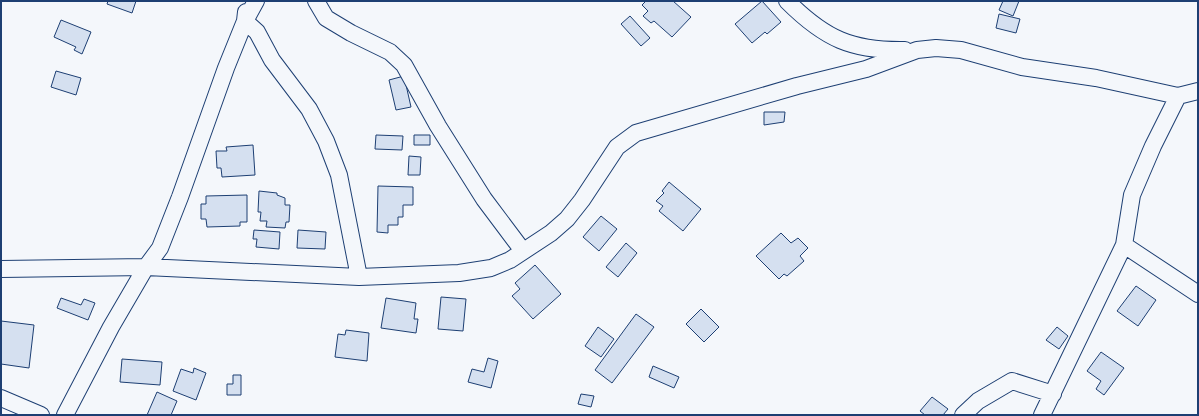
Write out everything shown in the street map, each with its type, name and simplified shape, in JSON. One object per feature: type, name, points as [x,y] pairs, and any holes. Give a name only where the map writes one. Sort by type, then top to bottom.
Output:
[{"type":"street","points":[[245,21],[248,1]]},
{"type":"street","points":[[65,415],[146,267],[160,248],[178,204],[226,68],[245,21],[256,1]]},
{"type":"street","points":[[316,1],[326,18],[351,33],[390,52],[404,65],[438,126],[484,199],[523,251]]},
{"type":"street","points":[[787,1],[802,16],[825,32],[861,48],[884,51],[936,48],[961,50],[1022,67],[1096,78],[1178,96],[1198,91]]},
{"type":"street","points":[[245,21],[257,32],[272,60],[309,109],[326,141],[339,175],[359,277]]},
{"type":"street","points":[[1,269],[146,267],[359,277],[459,273],[491,268],[523,251],[551,233],[567,219],[582,200],[617,147],[636,133],[797,86],[866,69],[917,50]]},
{"type":"street","points":[[1042,415],[1124,245],[1132,195],[1150,153],[1178,96]]},
{"type":"street","points":[[1124,245],[1198,294]]},
{"type":"street","points":[[963,415],[978,401],[1012,381],[1052,394]]},
{"type":"street","points":[[1,398],[41,415]]},
{"type":"building","points":[[108,1],[136,1],[132,13],[107,4]]},
{"type":"building","points":[[646,1],[673,1],[691,17],[672,37],[654,21],[651,23],[643,16],[648,11],[642,5]]},
{"type":"building","points":[[762,1],[781,22],[767,34],[765,32],[752,43],[735,24]]},
{"type":"building","points":[[1003,1],[1019,1],[1013,16],[999,10]]},
{"type":"building","points":[[999,14],[1020,19],[1016,33],[996,28]]},
{"type":"building","points":[[630,16],[650,38],[641,46],[621,24]]},
{"type":"building","points":[[61,20],[91,32],[82,54],[74,50],[76,47],[54,37]]},
{"type":"building","points":[[56,71],[81,78],[76,95],[51,87]]},
{"type":"building","points":[[404,76],[411,107],[396,110],[389,80]]},
{"type":"building","points":[[764,112],[785,112],[784,122],[764,125]]},
{"type":"building","points":[[376,135],[403,136],[402,150],[375,149]]},
{"type":"building","points":[[414,135],[430,135],[430,145],[414,145]]},
{"type":"building","points":[[253,145],[255,175],[222,177],[221,168],[217,168],[216,151],[227,151],[226,147]]},
{"type":"building","points":[[409,156],[421,157],[420,175],[408,175]]},
{"type":"building","points":[[669,182],[701,209],[683,231],[659,211],[663,206],[656,201],[664,193],[662,191]]},
{"type":"building","points":[[378,186],[413,187],[413,205],[403,205],[403,217],[398,217],[398,225],[388,225],[388,233],[377,232]]},
{"type":"building","points":[[259,191],[277,193],[277,195],[285,198],[285,205],[290,205],[289,222],[286,222],[285,228],[266,227],[267,221],[260,221],[261,212],[258,212]]},
{"type":"building","points":[[247,195],[247,222],[240,222],[240,226],[207,227],[206,219],[201,219],[201,204],[206,204],[206,196]]},
{"type":"building","points":[[601,216],[617,229],[599,251],[583,237]]},
{"type":"building","points":[[254,230],[280,232],[279,249],[256,247],[257,239],[253,239]]},
{"type":"building","points":[[298,230],[326,232],[325,249],[297,248]]},
{"type":"building","points":[[781,233],[791,243],[798,238],[808,248],[800,256],[804,261],[787,276],[784,274],[779,279],[756,256]]},
{"type":"building","points":[[626,243],[637,253],[618,277],[606,267]]},
{"type":"building","points":[[535,265],[561,294],[533,319],[512,296],[520,289],[515,283]]},
{"type":"building","points":[[1136,286],[1156,300],[1138,326],[1117,311]]},
{"type":"building","points":[[441,297],[466,299],[463,331],[438,329]]},
{"type":"building","points":[[61,298],[81,305],[84,299],[95,303],[88,320],[57,308]]},
{"type":"building","points":[[386,298],[416,303],[414,319],[418,319],[416,333],[381,328]]},
{"type":"building","points":[[701,309],[719,327],[704,342],[686,324]]},
{"type":"building","points":[[636,314],[654,327],[612,383],[595,370]]},
{"type":"building","points":[[1,321],[34,325],[29,368],[1,364]]},
{"type":"building","points":[[598,327],[614,339],[601,357],[585,346]]},
{"type":"building","points":[[1057,327],[1068,336],[1059,349],[1046,340]]},
{"type":"building","points":[[346,330],[369,333],[367,361],[335,357],[338,334],[345,335]]},
{"type":"building","points":[[1101,352],[1124,368],[1104,395],[1096,389],[1101,381],[1087,371]]},
{"type":"building","points":[[488,358],[498,361],[491,388],[468,382],[472,369],[484,372]]},
{"type":"building","points":[[122,359],[162,362],[160,385],[120,382]]},
{"type":"building","points":[[653,366],[679,377],[674,388],[649,377]]},
{"type":"building","points":[[194,368],[206,373],[196,400],[173,391],[181,369],[193,373]]},
{"type":"building","points":[[233,375],[241,375],[241,395],[227,395],[227,384],[233,384]]},
{"type":"building","points":[[157,392],[177,401],[171,415],[147,415]]},
{"type":"building","points":[[581,394],[594,396],[591,407],[578,404]]},
{"type":"building","points":[[932,397],[948,409],[943,415],[925,415],[920,411]]}]
